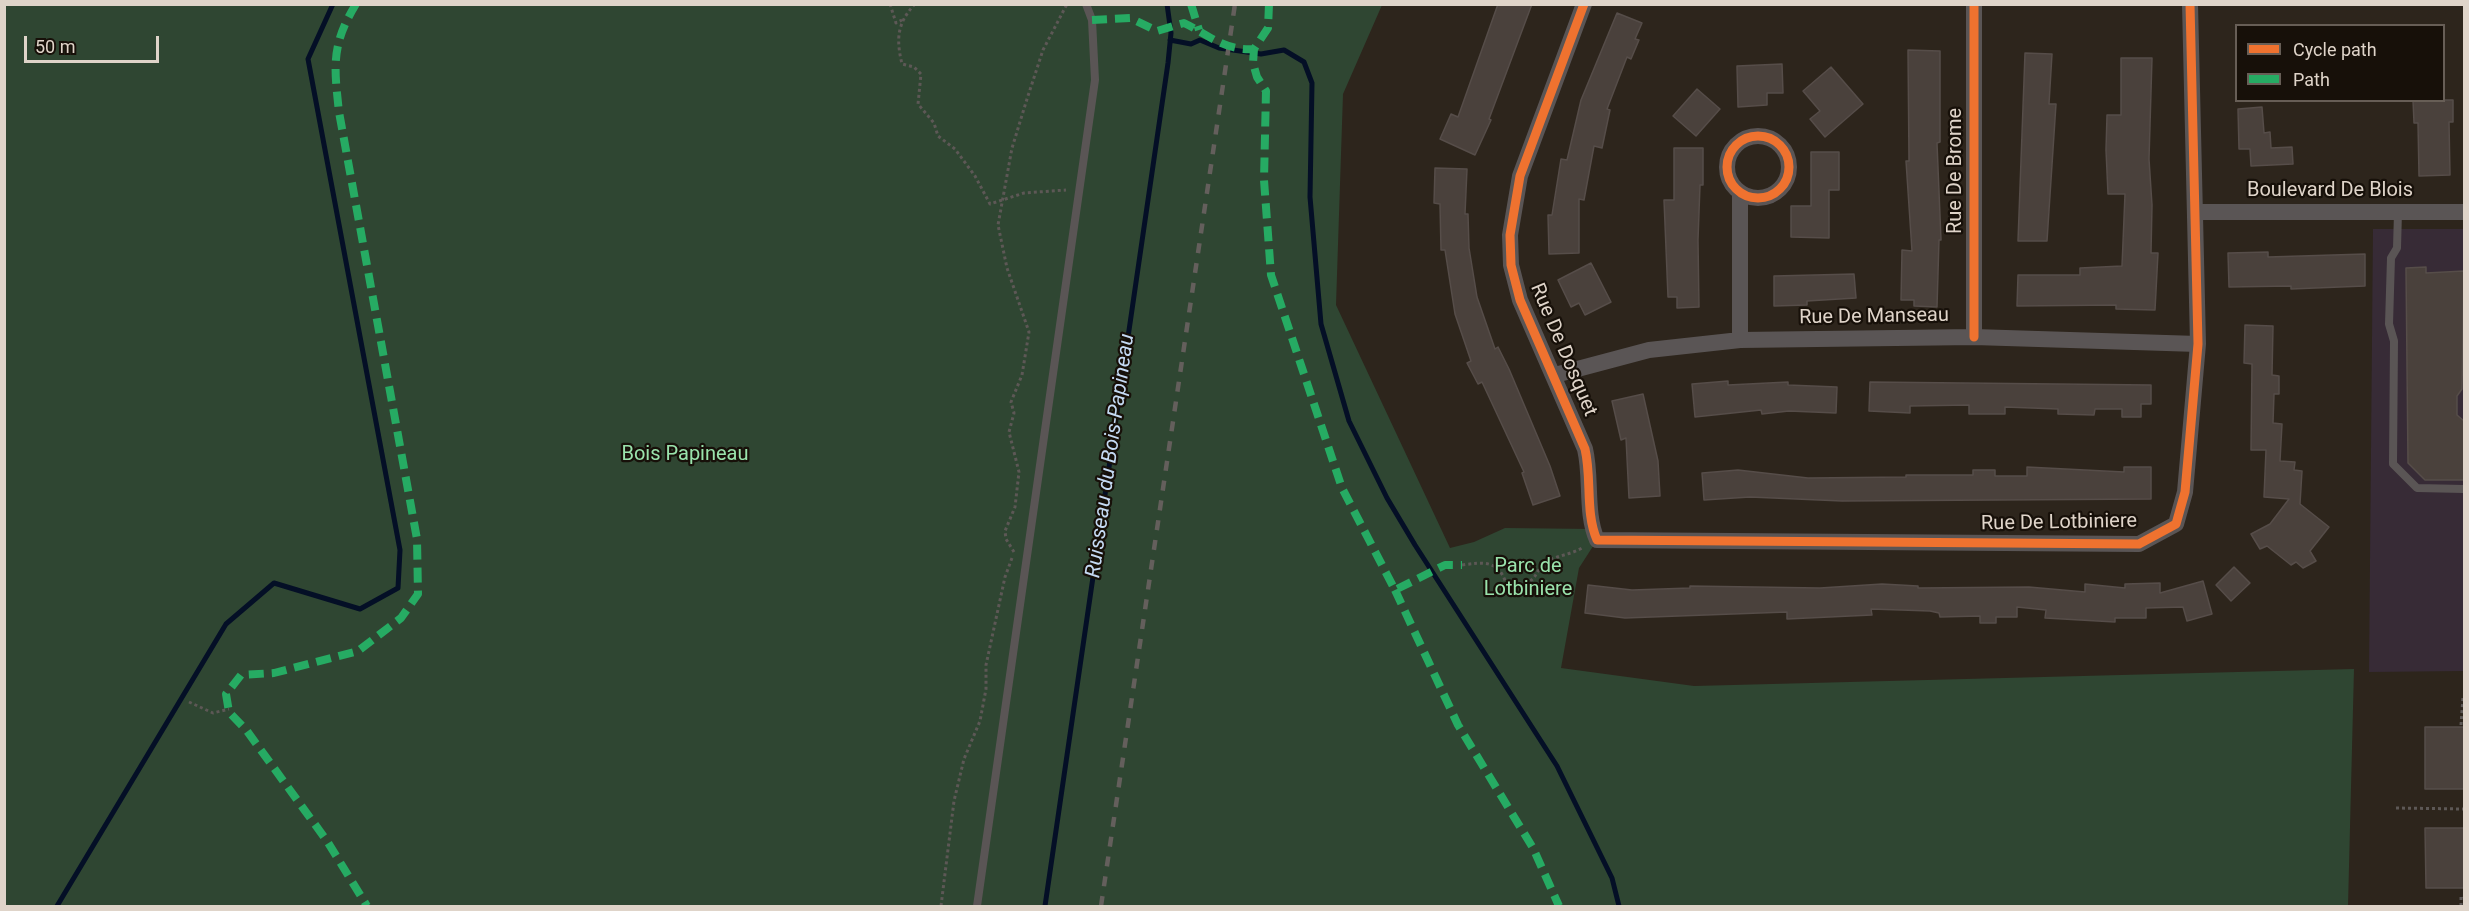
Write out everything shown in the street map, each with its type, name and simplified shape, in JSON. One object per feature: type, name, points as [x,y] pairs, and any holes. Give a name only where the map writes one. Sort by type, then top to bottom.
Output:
[{"type":"street","name":"Rue De Dosquet","points":[[1584,4],[1520,176],[1510,235],[1511,265],[1520,300],[1555,375],[1585,449],[1590,469],[1592,529],[1596,540]]},
{"type":"street","name":"Rue De Brome","points":[[1974,4],[1974,337]]},
{"type":"street","name":"Rue De Lotbiniere","points":[[1596,540],[2139,544],[2176,524],[2185,492],[2198,344],[2190,4]]},
{"type":"street","points":[[1740,192],[1740,340]]},
{"type":"street","name":"Boulevard De Blois","points":[[2196,212],[2464,212]]},
{"type":"street","name":"Rue De Manseau","points":[[1555,375],[1649,350],[1740,340],[1974,337],[2198,344]]},
{"type":"lane","points":[[977,906],[1095,80],[1092,20],[1086,4]]},
{"type":"lane","points":[[2398,212],[2397,248],[2391,258],[2390,269],[2389,324],[2394,341],[2392,464],[2417,488],[2464,489]]},
{"type":"path","points":[[891,4],[897,23],[915,4]]},
{"type":"path","points":[[941,906],[954,801],[964,759],[980,721],[986,688],[986,665],[1005,577],[1014,553],[1006,540],[1005,531],[1015,507],[1019,472],[1009,432],[1014,413],[1011,402],[1022,375],[1029,332],[1000,242],[998,225],[1012,148],[1043,50],[1067,4]]},
{"type":"path","points":[[902,20],[897,42],[902,63],[914,67],[921,74],[918,104],[934,123],[938,136],[955,149],[975,176],[990,204],[1024,193],[1080,191]]},
{"type":"path","points":[[1462,565],[1494,564],[1502,570],[1506,583],[1526,583],[1534,580],[1548,560],[1571,555],[1596,540]]},
{"type":"path","points":[[2462,722],[2463,697]]},
{"type":"path","points":[[189,702],[213,713],[229,709]]},
{"type":"path","points":[[2396,808],[2464,808]]},
{"type":"path","points":[[2462,891],[2462,906]]},
{"type":"shaded area","points":[[2373,229],[2464,229],[2464,671],[2369,672]]},
{"type":"green space","name":"Bois Papineau","points":[[4,5],[1382,5],[1343,94],[1336,305],[1450,548],[1474,542],[1505,528],[1592,529],[1597,540],[1579,568],[1561,668],[1694,686],[2354,669],[2348,906],[5,906]]},
{"type":"building","points":[[1498,4],[1532,4],[1489,119],[1491,120],[1475,155],[1440,139],[1451,114],[1458,117]]},
{"type":"building","points":[[1617,13],[1642,23],[1635,39],[1639,40],[1631,59],[1627,57],[1607,109],[1610,110],[1602,148],[1594,146],[1584,200],[1579,199],[1579,253],[1549,254],[1548,215],[1552,215],[1561,159],[1567,160],[1581,100]]},
{"type":"building","points":[[1908,50],[1940,51],[1940,142],[1937,143],[1941,240],[1939,240],[1937,307],[1914,306],[1914,300],[1901,300],[1902,250],[1912,251],[1906,161],[1909,161]]},
{"type":"building","points":[[2025,53],[2052,54],[2049,104],[2056,104],[2047,241],[2018,241]]},
{"type":"building","points":[[2121,58],[2152,58],[2149,159],[2152,205],[2151,253],[2158,253],[2155,310],[2116,309],[2116,305],[2017,306],[2018,275],[2080,275],[2080,268],[2122,266],[2125,194],[2108,194],[2106,150],[2107,115],[2121,115]]},
{"type":"building","points":[[1782,64],[1783,93],[1767,93],[1767,105],[1738,107],[1737,66]]},
{"type":"building","points":[[1831,67],[1863,104],[1825,137],[1810,119],[1820,111],[1803,91]]},
{"type":"building","points":[[1697,89],[1720,109],[1696,136],[1673,116]]},
{"type":"building","points":[[2453,100],[2453,122],[2449,122],[2450,175],[2419,176],[2418,123],[2414,123],[2413,102]]},
{"type":"building","points":[[2262,107],[2264,133],[2270,132],[2271,148],[2292,147],[2293,164],[2251,166],[2250,149],[2239,149],[2238,109]]},
{"type":"building","points":[[1674,148],[1703,148],[1703,185],[1700,185],[1698,240],[1699,307],[1677,308],[1677,297],[1668,297],[1664,200],[1674,200]]},
{"type":"building","points":[[1811,152],[1839,152],[1839,190],[1829,190],[1829,238],[1791,237],[1791,206],[1811,206]]},
{"type":"building","points":[[1435,168],[1467,169],[1465,214],[1468,214],[1469,248],[1477,297],[1495,349],[1498,347],[1509,369],[1550,466],[1560,496],[1533,505],[1522,473],[1524,472],[1482,382],[1478,384],[1467,363],[1471,361],[1455,314],[1445,250],[1441,250],[1440,204],[1434,203]]},
{"type":"building","points":[[2268,252],[2268,257],[2365,254],[2365,286],[2291,289],[2291,286],[2229,287],[2228,253]]},
{"type":"building","points":[[1591,263],[1611,302],[1585,315],[1579,303],[1571,307],[1558,280]]},
{"type":"building","points":[[2426,267],[2426,273],[2464,271],[2462,389],[2457,396],[2457,415],[2464,421],[2464,480],[2425,480],[2408,463],[2406,268]]},
{"type":"building","points":[[1854,274],[1856,298],[1807,301],[1807,305],[1774,306],[1774,276]]},
{"type":"building","points":[[2245,325],[2273,326],[2272,375],[2279,376],[2279,394],[2274,394],[2273,423],[2282,424],[2280,461],[2295,462],[2294,470],[2302,471],[2300,504],[2329,527],[2310,551],[2316,561],[2303,568],[2296,562],[2291,565],[2267,546],[2260,549],[2251,534],[2270,524],[2289,499],[2264,497],[2266,450],[2251,450],[2252,364],[2244,363]]},
{"type":"building","points":[[1728,381],[1728,385],[1788,382],[1788,385],[1837,387],[1836,413],[1789,411],[1762,414],[1761,410],[1695,417],[1692,384]]},
{"type":"building","points":[[1870,382],[2151,385],[2151,404],[2141,404],[2141,417],[2122,417],[2122,409],[2095,409],[2094,415],[2058,414],[2058,409],[2005,407],[2005,414],[1969,414],[1969,405],[1910,406],[1910,413],[1869,411]]},
{"type":"building","points":[[1643,394],[1658,461],[1660,496],[1629,498],[1626,438],[1621,440],[1612,401]]},
{"type":"building","points":[[2027,467],[2124,472],[2124,467],[2151,467],[2151,499],[1842,501],[1750,497],[1704,500],[1702,473],[1738,470],[1808,478],[1906,477],[1906,475],[1973,475],[1973,470],[1995,470],[1995,476],[2027,476]]},
{"type":"building","points":[[2234,567],[2250,583],[2231,601],[2216,585]]},
{"type":"building","points":[[2203,581],[2212,614],[2187,621],[2183,607],[2146,608],[2146,618],[2115,618],[2115,622],[2045,618],[2046,610],[2017,607],[2017,617],[1996,617],[1996,623],[1980,623],[1980,616],[1940,617],[1939,613],[1930,611],[1871,609],[1872,615],[1787,619],[1787,612],[1625,618],[1585,613],[1588,585],[1632,590],[1690,588],[1690,586],[1820,588],[1882,584],[1918,586],[1918,588],[2029,587],[2085,592],[2085,584],[2125,588],[2125,584],[2160,583],[2160,593]]},
{"type":"building","points":[[2425,727],[2464,727],[2464,789],[2425,789]]},
{"type":"building","points":[[2425,828],[2464,828],[2464,888],[2426,888]]},
{"type":"waterway","points":[[57,906],[226,624],[274,583],[360,609],[398,588],[400,550],[308,59],[333,4]]},
{"type":"waterway","name":"Ruisseau du Bois-Papineau","points":[[1045,906],[1168,63],[1171,33],[1167,4]]},
{"type":"waterway","points":[[1170,40],[1191,44],[1200,40],[1219,48],[1261,54],[1284,50],[1304,62],[1312,83],[1310,197],[1321,324],[1349,421],[1387,498],[1415,545],[1557,766],[1612,878],[1619,906]]},
{"type":"railway","points":[[1101,906],[1235,4]]},
{"type":"marked path","points":[[356,4],[338,44],[337,96],[417,539],[418,594],[401,618],[358,651],[274,673],[241,675],[226,694],[229,712],[247,731],[327,841],[367,906]]},
{"type":"marked path","points":[[1191,4],[1199,30]]},
{"type":"marked path","points":[[1269,4],[1268,28],[1254,49],[1253,63],[1257,77],[1266,91],[1264,180],[1271,275],[1342,488],[1395,590],[1445,565],[1462,565]]},
{"type":"marked path","points":[[1092,20],[1130,18],[1157,31],[1184,23],[1225,45],[1254,49]]},
{"type":"marked path","points":[[1395,590],[1458,725],[1533,848],[1559,906]]},
{"type":"cycle path","points":[[1584,4],[1520,176],[1510,235],[1511,265],[1520,300],[1585,449],[1591,518],[1597,540],[2139,544],[2176,524],[2185,492],[2198,344],[2190,4]]},
{"type":"cycle path","points":[[1974,4],[1974,337]]},
{"type":"cycle path","points":[[1758,136],[1780,145],[1789,167],[1780,189],[1758,198],[1736,189],[1727,167],[1736,145],[1758,136]]},
{"type":"park label","name":"Parc de Lotbiniere","points":[[1528,578]]}]
